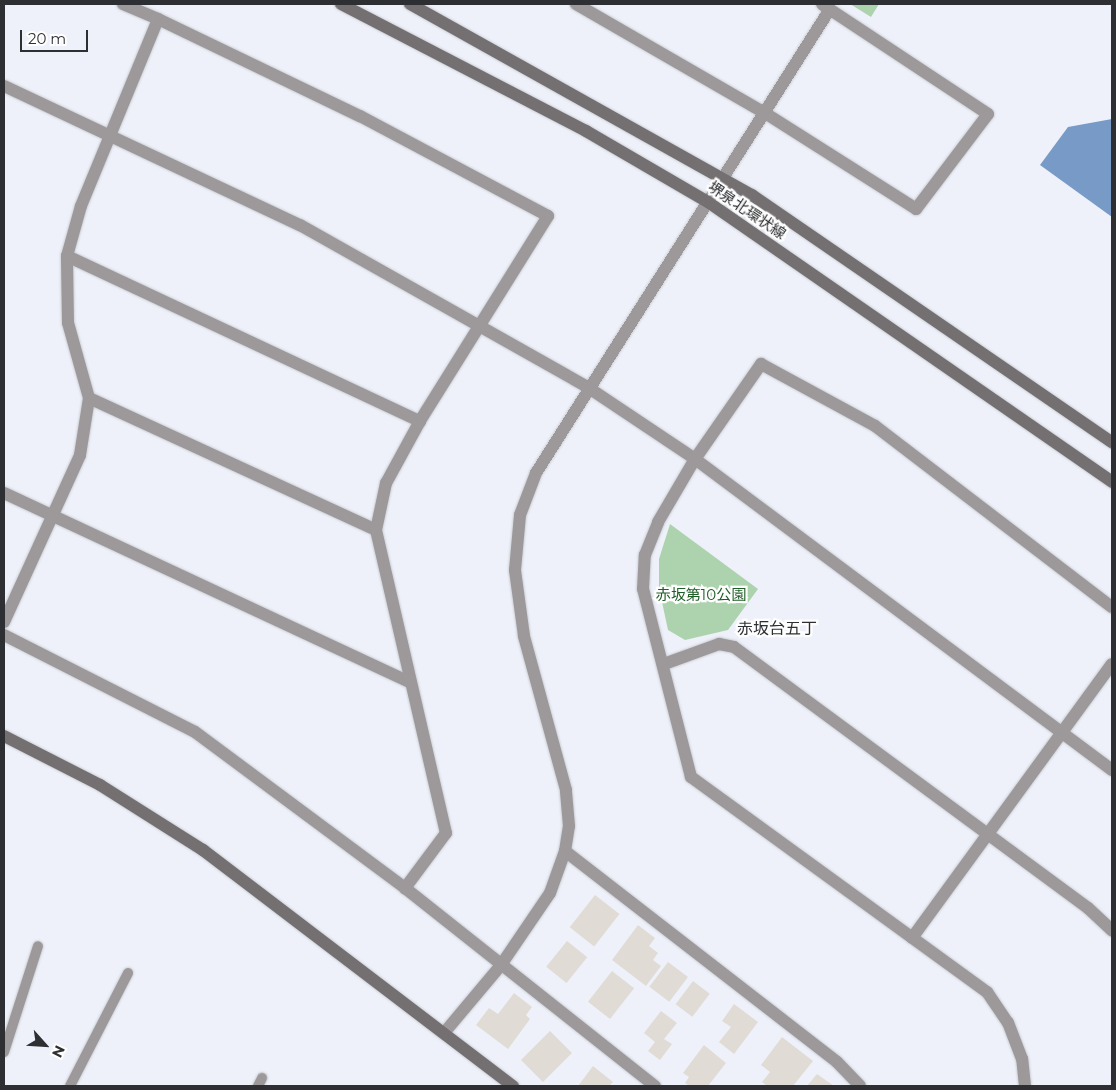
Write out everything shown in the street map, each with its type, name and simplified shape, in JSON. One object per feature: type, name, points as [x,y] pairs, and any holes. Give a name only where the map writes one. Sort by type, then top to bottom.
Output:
[{"type":"main road","name":"堺泉北環状線","points":[[341,4],[586,131],[708,202],[1112,482]]},
{"type":"main road","name":"堺泉北環状線","points":[[410,4],[752,195],[1112,442]]},
{"type":"main road","points":[[4,736],[100,786],[203,850],[513,1086]]},
{"type":"street","points":[[123,4],[360,116],[548,216],[420,421],[386,483],[376,530],[409,682],[442,806],[446,833],[405,888]]},
{"type":"street","points":[[444,1032],[500,965],[550,893],[564,850],[569,826],[566,790],[524,636],[515,570],[520,515],[536,473],[722,178],[766,113],[826,6],[988,114],[916,209],[766,113],[576,4]]},
{"type":"street","points":[[4,622],[54,517],[80,455],[89,398],[68,323],[67,256],[81,206],[158,19]]},
{"type":"street","points":[[4,86],[300,225],[589,388],[695,459],[1112,770]]},
{"type":"street","points":[[67,256],[420,421]]},
{"type":"street","points":[[1025,1086],[1022,1059],[1008,1023],[987,992],[691,777],[664,664],[643,589],[645,555],[658,522],[695,459],[761,364],[875,426],[1112,607]]},
{"type":"street","points":[[89,398],[376,530]]},
{"type":"street","points":[[4,493],[409,682]]},
{"type":"street","points":[[4,635],[195,732],[405,888],[655,1086]]},
{"type":"street","points":[[664,664],[719,644],[734,647],[1088,908],[1112,930]]},
{"type":"street","points":[[912,938],[1064,734],[1112,664]]},
{"type":"street","points":[[564,850],[838,1062],[860,1086]]},
{"type":"lane","points":[[4,1052],[38,946]]},
{"type":"lane","points":[[70,1086],[128,973]]},
{"type":"green space","points":[[850,4],[879,4],[871,17]]},
{"type":"green space","name":"赤坂第10公園","points":[[670,524],[758,589],[728,630],[685,640],[668,630],[659,588],[659,559]]},
{"type":"water","points":[[1112,119],[1112,217],[1040,165],[1068,127]]},
{"type":"building","points":[[595,895],[619,914],[594,946],[570,927]]},
{"type":"building","points":[[638,925],[655,938],[649,946],[658,953],[653,960],[661,966],[646,986],[612,960]]},
{"type":"building","points":[[567,941],[587,957],[566,983],[546,967]]},
{"type":"building","points":[[668,962],[688,977],[669,1002],[649,987]]},
{"type":"building","points":[[612,971],[634,988],[610,1019],[588,1002]]},
{"type":"building","points":[[693,981],[710,994],[692,1017],[676,1004]]},
{"type":"building","points":[[514,993],[532,1007],[526,1015],[530,1019],[508,1049],[476,1025],[489,1008],[498,1014]]},
{"type":"building","points":[[734,1004],[758,1022],[734,1054],[719,1042],[731,1027],[722,1021]]},
{"type":"building","points":[[661,1011],[677,1023],[664,1039],[672,1044],[660,1060],[648,1051],[655,1042],[644,1033]]},
{"type":"building","points":[[550,1031],[572,1053],[543,1082],[521,1060]]},
{"type":"building","points":[[782,1037],[813,1061],[793,1086],[767,1086],[762,1082],[770,1072],[761,1065]]},
{"type":"building","points":[[704,1045],[726,1063],[708,1086],[689,1086],[685,1083],[689,1077],[683,1073]]},
{"type":"building","points":[[593,1066],[613,1082],[609,1086],[578,1086]]},
{"type":"building","points":[[817,1074],[834,1086],[807,1086]]},
{"type":"district","name":"赤坂台五丁","points":[[777,629]]}]
